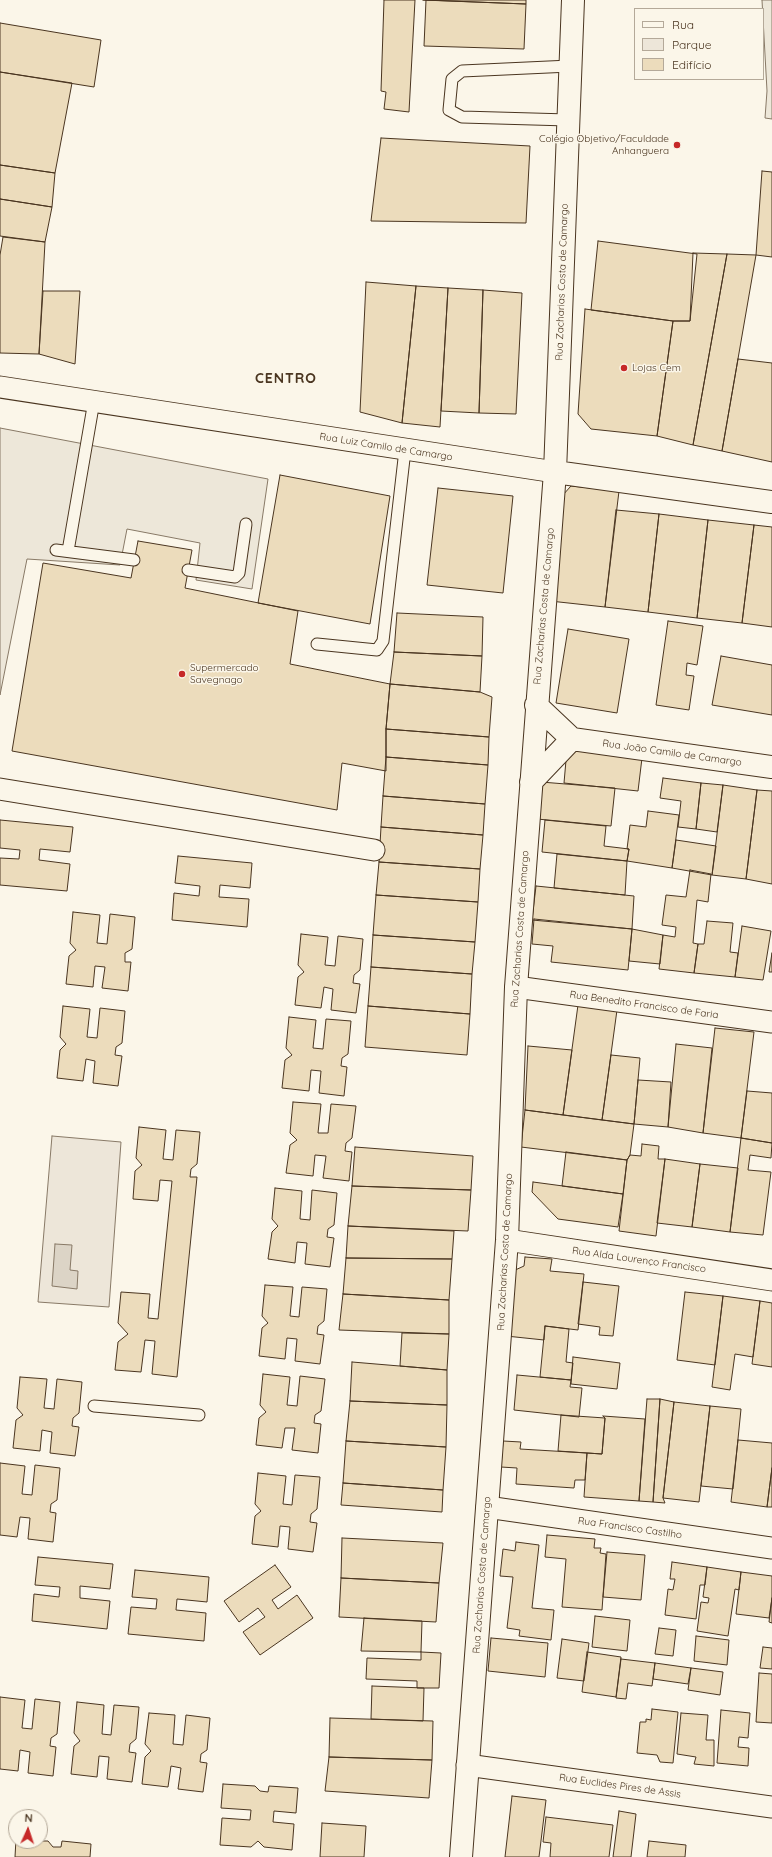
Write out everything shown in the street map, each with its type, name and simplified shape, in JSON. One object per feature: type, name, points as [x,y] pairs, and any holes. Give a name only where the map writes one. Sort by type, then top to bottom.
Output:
[{"type":"main road","name":"Rua Zacharias Costa de Camargo","points":[[461,1857],[507,1240],[516,987],[536,705],[555,472],[573,0]]},
{"type":"main road","name":"Rua Luiz Camilo de Camargo","points":[[555,472],[772,502]]},
{"type":"main road","points":[[531,782],[572,739],[536,705]]},
{"type":"main road","name":"Rua João Camilo de Camargo","points":[[572,739],[772,767]]},
{"type":"street","name":"Rua Luiz Camilo de Camargo","points":[[0,387],[555,472]]},
{"type":"street","points":[[0,789],[374,850]]},
{"type":"street","name":"Rua Benedito Francisco de Faria","points":[[516,987],[772,1022]]},
{"type":"street","name":"Rua Alda Lourenço Francisco","points":[[507,1240],[772,1280]]},
{"type":"street","name":"Rua Francisco Castilho","points":[[487,1507],[772,1548]]},
{"type":"street","name":"Rua Euclides Pires de Assis","points":[[467,1765],[772,1807]]},
{"type":"lane","points":[[568,120],[462,117],[448,110],[452,79],[462,71],[570,66]]},
{"type":"lane","points":[[68,551],[94,401]]},
{"type":"lane","points":[[317,644],[377,650],[383,641],[405,450]]},
{"type":"lane","points":[[188,570],[235,577],[239,573],[246,524]]},
{"type":"lane","points":[[56,550],[134,560]]},
{"type":"lane","points":[[94,1406],[199,1415]]},
{"type":"green space","points":[[52,1136],[121,1142],[109,1307],[38,1302]]},
{"type":"shaded area","points":[[762,0],[772,0],[772,119],[765,118],[767,91],[764,8],[762,8]]},
{"type":"shaded area","points":[[0,428],[268,479],[252,589],[196,580],[200,543],[127,529],[120,565],[27,559],[0,695]]},
{"type":"shaded area","points":[[55,1244],[72,1245],[70,1270],[78,1271],[77,1289],[52,1286]]},
{"type":"building","points":[[384,0],[415,0],[409,112],[384,109],[386,92],[381,91]]},
{"type":"building","points":[[423,0],[526,0],[526,4]]},
{"type":"building","points":[[426,0],[526,4],[524,49],[424,46]]},
{"type":"building","points":[[0,23],[101,40],[94,87],[0,72]]},
{"type":"building","points":[[0,72],[72,83],[55,173],[0,165]]},
{"type":"building","points":[[381,138],[530,146],[526,223],[371,221]]},
{"type":"building","points":[[0,165],[55,173],[52,207],[0,199]]},
{"type":"building","points":[[762,171],[772,172],[772,257],[756,255]]},
{"type":"building","points":[[0,199],[52,207],[45,242],[0,236]]},
{"type":"building","points":[[3,237],[45,242],[39,354],[0,353],[0,255]]},
{"type":"building","points":[[598,241],[697,254],[690,321],[673,321],[591,310]]},
{"type":"building","points":[[693,253],[727,254],[693,445],[657,436],[673,321],[690,321]]},
{"type":"building","points":[[727,254],[756,255],[722,451],[693,445]]},
{"type":"building","points":[[366,282],[416,286],[402,423],[360,412]]},
{"type":"building","points":[[416,286],[448,288],[440,427],[402,423]]},
{"type":"building","points":[[448,288],[483,290],[479,413],[441,411]]},
{"type":"building","points":[[483,290],[522,293],[516,414],[479,413]]},
{"type":"building","points":[[43,291],[80,291],[75,364],[39,354]]},
{"type":"building","name":"Lojas Cem","points":[[585,309],[673,321],[657,436],[591,429],[578,414]]},
{"type":"building","points":[[738,359],[772,363],[772,462],[722,451]]},
{"type":"building","points":[[280,475],[390,496],[370,624],[258,603]]},
{"type":"building","points":[[571,486],[619,491],[605,607],[550,601],[562,496]]},
{"type":"building","points":[[438,488],[513,496],[503,593],[427,585]]},
{"type":"building","points":[[616,510],[659,514],[648,612],[605,607]]},
{"type":"building","points":[[659,514],[708,520],[697,618],[648,612]]},
{"type":"building","points":[[708,520],[754,525],[742,623],[697,618]]},
{"type":"building","points":[[754,525],[772,527],[772,627],[742,623]]},
{"type":"building","name":"Supermercado Savegnago","points":[[138,541],[192,550],[185,588],[298,611],[290,664],[390,684],[386,729],[386,771],[342,763],[337,810],[12,751],[43,563],[131,578]]},
{"type":"building","points":[[397,613],[483,617],[482,656],[394,652]]},
{"type":"building","points":[[668,621],[703,626],[697,665],[687,663],[686,675],[694,676],[689,710],[656,705]]},
{"type":"building","points":[[568,629],[629,639],[617,713],[556,703]]},
{"type":"building","points":[[394,652],[482,656],[480,692],[390,684]]},
{"type":"building","points":[[721,656],[772,665],[772,715],[712,705]]},
{"type":"building","points":[[390,684],[480,692],[492,697],[489,737],[386,729]]},
{"type":"building","points":[[386,729],[489,737],[488,765],[386,757]]},
{"type":"building","points":[[567,749],[642,758],[638,791],[564,783]]},
{"type":"building","points":[[386,757],[488,765],[485,804],[383,796]]},
{"type":"building","points":[[663,778],[701,783],[696,829],[678,827],[681,801],[660,798]]},
{"type":"building","points":[[541,782],[615,788],[611,826],[537,819]]},
{"type":"building","points":[[701,783],[723,785],[717,832],[696,829]]},
{"type":"building","points":[[723,785],[757,790],[746,879],[712,875]]},
{"type":"building","points":[[757,790],[772,791],[772,884],[746,879]]},
{"type":"building","points":[[383,796],[485,804],[483,835],[381,827]]},
{"type":"building","points":[[648,811],[679,815],[672,868],[627,861],[630,825],[646,827]]},
{"type":"building","points":[[0,820],[73,827],[70,852],[40,849],[39,860],[70,864],[67,891],[0,885],[0,858],[19,859],[20,850],[0,848]]},
{"type":"building","points":[[545,820],[606,826],[604,846],[629,849],[627,861],[542,852]]},
{"type":"building","points":[[381,827],[483,835],[480,869],[379,862]]},
{"type":"building","points":[[676,840],[716,846],[712,875],[672,868]]},
{"type":"building","points":[[557,854],[627,861],[625,895],[554,888]]},
{"type":"building","points":[[178,856],[252,863],[250,888],[220,885],[219,897],[249,899],[247,927],[172,920],[174,893],[199,896],[200,886],[175,883]]},
{"type":"building","points":[[379,862],[480,869],[478,902],[376,895]]},
{"type":"building","points":[[690,870],[711,874],[708,902],[697,900],[693,943],[698,944],[694,973],[659,969],[663,935],[675,937],[676,927],[662,925],[666,895],[686,897]]},
{"type":"building","points":[[536,886],[634,896],[632,929],[532,920]]},
{"type":"building","points":[[376,895],[478,902],[475,942],[373,935]]},
{"type":"building","points":[[73,912],[100,915],[97,943],[107,944],[110,914],[135,917],[132,949],[125,953],[125,962],[131,962],[128,991],[102,988],[105,967],[95,966],[93,987],[66,984],[69,956],[76,950],[70,943]]},
{"type":"building","points":[[534,919],[632,929],[628,970],[551,962],[553,946],[532,944]]},
{"type":"building","points":[[707,921],[733,923],[730,952],[738,953],[735,977],[694,973],[698,944],[704,944]]},
{"type":"building","points":[[742,926],[771,931],[763,980],[735,977]]},
{"type":"building","points":[[632,929],[663,935],[660,964],[629,961]]},
{"type":"building","points":[[301,934],[328,937],[325,965],[335,966],[338,936],[363,939],[360,970],[354,975],[353,983],[360,984],[356,1013],[331,1010],[333,989],[324,987],[321,1008],[295,1005],[298,977],[304,972],[298,965]]},
{"type":"building","points":[[373,935],[475,942],[472,974],[371,967]]},
{"type":"building","points":[[772,953],[772,972],[769,972]]},
{"type":"building","points":[[371,967],[472,974],[470,1014],[368,1006]]},
{"type":"building","points":[[578,1005],[617,1010],[602,1120],[563,1115]]},
{"type":"building","points":[[63,1006],[90,1009],[87,1037],[97,1038],[100,1008],[125,1011],[122,1043],[116,1047],[115,1055],[122,1056],[118,1086],[93,1083],[95,1061],[86,1059],[83,1081],[57,1078],[60,1050],[66,1044],[60,1037]]},
{"type":"building","points":[[368,1006],[470,1014],[467,1055],[365,1047]]},
{"type":"building","points":[[289,1017],[316,1020],[313,1048],[323,1049],[326,1019],[351,1021],[348,1054],[342,1058],[341,1066],[347,1067],[344,1096],[319,1093],[321,1071],[311,1070],[309,1091],[282,1088],[285,1060],[292,1055],[286,1048]]},
{"type":"building","points":[[715,1028],[754,1032],[741,1138],[703,1133]]},
{"type":"building","points":[[676,1044],[712,1048],[703,1133],[668,1127]]},
{"type":"building","points":[[528,1046],[572,1050],[563,1115],[525,1110]]},
{"type":"building","points":[[611,1055],[640,1058],[634,1124],[602,1120]]},
{"type":"building","points":[[638,1080],[671,1082],[668,1127],[634,1124]]},
{"type":"building","points":[[747,1091],[772,1093],[772,1143],[741,1138]]},
{"type":"building","points":[[293,1102],[321,1104],[318,1133],[328,1133],[331,1104],[356,1106],[352,1138],[346,1143],[345,1151],[352,1152],[349,1181],[323,1178],[326,1156],[315,1155],[313,1176],[286,1173],[290,1145],[297,1140],[290,1133]]},
{"type":"building","points":[[525,1110],[634,1124],[630,1155],[627,1160],[521,1147]]},
{"type":"building","points":[[139,1127],[166,1130],[163,1159],[173,1160],[176,1130],[200,1132],[197,1164],[191,1169],[190,1177],[197,1177],[177,1377],[152,1374],[155,1341],[145,1340],[141,1372],[115,1370],[118,1342],[128,1334],[118,1323],[121,1292],[150,1294],[148,1318],[158,1319],[172,1181],[160,1180],[158,1201],[133,1199],[135,1171],[142,1165],[136,1158]]},
{"type":"building","points":[[741,1138],[772,1143],[771,1158],[750,1155],[748,1170],[771,1172],[763,1235],[730,1232]]},
{"type":"building","points":[[642,1144],[659,1146],[658,1159],[665,1159],[656,1236],[619,1231],[627,1160],[630,1155],[641,1156]]},
{"type":"building","points":[[355,1147],[473,1156],[471,1190],[352,1186]]},
{"type":"building","points":[[566,1152],[627,1160],[623,1194],[562,1186]]},
{"type":"building","points":[[665,1159],[700,1164],[692,1227],[657,1223]]},
{"type":"building","points":[[700,1164],[738,1168],[730,1232],[692,1227]]},
{"type":"building","points":[[533,1182],[623,1194],[618,1227],[558,1219],[532,1192]]},
{"type":"building","points":[[352,1186],[471,1190],[468,1231],[348,1226]]},
{"type":"building","points":[[275,1188],[302,1191],[300,1219],[310,1220],[312,1190],[337,1193],[334,1225],[328,1229],[327,1237],[334,1238],[330,1267],[305,1264],[307,1243],[297,1242],[295,1263],[268,1259],[272,1232],[278,1226],[272,1219]]},
{"type":"building","points":[[348,1226],[454,1231],[452,1259],[346,1258]]},
{"type":"building","points":[[525,1257],[552,1259],[550,1271],[584,1274],[578,1330],[545,1326],[544,1340],[506,1336],[513,1271],[524,1266]]},
{"type":"building","points":[[346,1258],[452,1259],[449,1300],[343,1294]]},
{"type":"building","points":[[583,1282],[619,1286],[613,1336],[599,1335],[600,1327],[578,1324]]},
{"type":"building","points":[[265,1285],[293,1287],[290,1316],[299,1317],[302,1287],[327,1289],[324,1321],[318,1326],[317,1334],[324,1335],[320,1364],[295,1361],[297,1339],[287,1338],[285,1359],[259,1356],[262,1328],[268,1323],[262,1316]]},
{"type":"building","points":[[685,1292],[723,1296],[715,1365],[677,1360]]},
{"type":"building","points":[[343,1294],[449,1300],[449,1334],[339,1330]]},
{"type":"building","points":[[723,1296],[760,1301],[753,1357],[735,1354],[730,1390],[712,1387]]},
{"type":"building","points":[[760,1301],[772,1303],[772,1367],[752,1364]]},
{"type":"building","points":[[545,1326],[569,1329],[566,1362],[573,1363],[571,1380],[540,1377]]},
{"type":"building","points":[[402,1333],[449,1334],[447,1370],[400,1366]]},
{"type":"building","points":[[573,1357],[620,1363],[617,1389],[571,1384]]},
{"type":"building","points":[[352,1362],[447,1370],[447,1405],[350,1401]]},
{"type":"building","points":[[263,1374],[290,1377],[287,1405],[297,1406],[300,1376],[325,1379],[321,1411],[315,1415],[314,1423],[321,1424],[318,1453],[292,1450],[295,1428],[285,1428],[282,1448],[256,1445],[259,1418],[266,1412],[260,1405]]},
{"type":"building","points":[[517,1375],[571,1380],[570,1387],[582,1388],[579,1417],[514,1410]]},
{"type":"building","points":[[20,1377],[47,1379],[44,1408],[54,1409],[57,1379],[82,1382],[79,1413],[73,1418],[72,1426],[79,1427],[75,1456],[50,1453],[52,1432],[42,1430],[40,1451],[13,1448],[16,1420],[23,1415],[17,1408]]},
{"type":"building","points":[[647,1399],[660,1399],[653,1502],[639,1501]]},
{"type":"building","points":[[660,1399],[674,1402],[663,1498],[665,1503],[653,1502]]},
{"type":"building","points":[[350,1401],[447,1405],[446,1447],[346,1441]]},
{"type":"building","points":[[674,1402],[710,1406],[699,1502],[663,1498]]},
{"type":"building","points":[[710,1406],[741,1409],[733,1489],[701,1486]]},
{"type":"building","points":[[561,1415],[605,1418],[602,1454],[558,1451]]},
{"type":"building","points":[[603,1416],[645,1419],[639,1501],[584,1497],[587,1453],[602,1454],[605,1418]]},
{"type":"building","points":[[738,1440],[772,1443],[772,1468],[767,1507],[731,1502]]},
{"type":"building","points":[[346,1441],[446,1447],[443,1490],[343,1483]]},
{"type":"building","points":[[503,1441],[521,1442],[520,1449],[587,1453],[585,1480],[575,1480],[574,1488],[516,1484],[517,1468],[501,1467]]},
{"type":"building","points":[[0,1463],[25,1466],[22,1494],[32,1495],[35,1465],[60,1468],[57,1500],[51,1504],[50,1512],[56,1513],[53,1542],[28,1539],[30,1518],[20,1517],[17,1537],[0,1535]]},
{"type":"building","points":[[772,1468],[772,1507],[767,1507]]},
{"type":"building","points":[[258,1473],[286,1476],[283,1504],[292,1505],[295,1475],[320,1477],[317,1509],[311,1514],[310,1522],[317,1523],[313,1552],[288,1549],[290,1527],[280,1526],[278,1547],[252,1544],[255,1516],[261,1511],[255,1504]]},
{"type":"building","points":[[343,1483],[443,1490],[442,1512],[341,1505]]},
{"type":"building","points":[[547,1535],[595,1539],[594,1548],[601,1548],[600,1553],[606,1554],[602,1610],[562,1607],[566,1559],[545,1557]]},
{"type":"building","points":[[342,1538],[443,1543],[439,1583],[341,1578]]},
{"type":"building","points":[[516,1542],[539,1545],[532,1608],[554,1610],[551,1640],[519,1636],[520,1630],[507,1628],[513,1577],[500,1576],[503,1549],[515,1551]]},
{"type":"building","points":[[607,1552],[645,1555],[641,1600],[603,1597]]},
{"type":"building","points":[[38,1557],[113,1564],[110,1589],[80,1586],[80,1598],[110,1601],[107,1629],[32,1621],[34,1594],[59,1597],[60,1587],[35,1585]]},
{"type":"building","points":[[672,1562],[707,1567],[705,1585],[700,1585],[696,1619],[665,1615],[668,1589],[673,1590],[675,1579],[670,1579]]},
{"type":"building","points":[[275,1565],[291,1587],[272,1600],[278,1609],[297,1595],[313,1618],[260,1655],[243,1632],[265,1617],[258,1608],[239,1622],[224,1601]]},
{"type":"building","points":[[707,1567],[741,1572],[739,1590],[735,1589],[728,1636],[697,1631],[701,1602],[708,1603],[709,1598],[703,1597]]},
{"type":"building","points":[[135,1570],[209,1577],[207,1602],[177,1599],[176,1610],[206,1613],[204,1641],[128,1634],[131,1607],[156,1609],[157,1599],[132,1597]]},
{"type":"building","points":[[741,1572],[772,1576],[772,1598],[769,1618],[736,1614]]},
{"type":"building","points":[[341,1578],[439,1583],[436,1622],[339,1617]]},
{"type":"building","points":[[772,1598],[772,1623],[769,1622]]},
{"type":"building","points":[[595,1616],[630,1620],[627,1651],[592,1647]]},
{"type":"building","points":[[364,1618],[422,1621],[421,1652],[361,1651]]},
{"type":"building","points":[[659,1628],[676,1630],[673,1656],[655,1654]]},
{"type":"building","points":[[696,1636],[729,1640],[727,1665],[694,1661]]},
{"type":"building","points":[[491,1638],[548,1643],[545,1677],[488,1671]]},
{"type":"building","points":[[562,1639],[589,1643],[584,1681],[557,1678]]},
{"type":"building","points":[[763,1647],[772,1648],[772,1669],[760,1668]]},
{"type":"building","points":[[421,1652],[441,1653],[439,1688],[417,1688],[417,1681],[366,1679],[367,1658],[421,1660]]},
{"type":"building","points":[[587,1652],[621,1657],[616,1697],[582,1692]]},
{"type":"building","points":[[621,1659],[655,1663],[652,1686],[628,1683],[626,1699],[616,1698]]},
{"type":"building","points":[[655,1663],[691,1668],[688,1684],[653,1679]]},
{"type":"building","points":[[691,1668],[723,1672],[720,1695],[688,1690]]},
{"type":"building","points":[[759,1673],[772,1674],[772,1723],[756,1722]]},
{"type":"building","points":[[372,1686],[424,1688],[423,1721],[371,1719]]},
{"type":"building","points":[[0,1697],[25,1700],[22,1728],[32,1729],[35,1699],[60,1702],[57,1734],[51,1738],[50,1746],[56,1747],[53,1776],[28,1773],[30,1752],[20,1750],[18,1771],[0,1769]]},
{"type":"building","points":[[77,1702],[104,1705],[102,1734],[111,1735],[114,1705],[139,1707],[136,1739],[130,1744],[129,1752],[136,1753],[132,1782],[107,1779],[109,1757],[99,1756],[97,1777],[71,1774],[74,1746],[80,1741],[74,1733]]},
{"type":"building","points":[[652,1709],[678,1712],[673,1763],[660,1762],[657,1755],[637,1753],[640,1722],[646,1722],[646,1719],[651,1720]]},
{"type":"building","points":[[721,1710],[750,1713],[748,1738],[739,1737],[738,1747],[749,1748],[748,1766],[717,1763]]},
{"type":"building","points":[[149,1713],[175,1715],[173,1744],[183,1745],[186,1715],[210,1718],[207,1750],[201,1754],[200,1762],[207,1763],[203,1792],[178,1789],[181,1768],[171,1766],[168,1787],[142,1784],[145,1757],[151,1751],[145,1744]]},
{"type":"building","points":[[681,1713],[708,1715],[706,1740],[714,1740],[714,1766],[694,1764],[696,1757],[677,1754]]},
{"type":"building","points":[[330,1718],[433,1721],[432,1760],[329,1757]]},
{"type":"building","points":[[329,1757],[432,1760],[429,1798],[325,1791]]},
{"type":"building","points":[[223,1784],[255,1786],[260,1791],[268,1792],[269,1786],[298,1788],[296,1813],[274,1811],[273,1822],[294,1824],[292,1850],[264,1847],[258,1841],[251,1847],[220,1845],[222,1818],[250,1820],[251,1810],[221,1808]]},
{"type":"building","points":[[512,1796],[546,1800],[539,1857],[505,1857]]},
{"type":"building","points":[[619,1811],[636,1814],[631,1857],[613,1857]]},
{"type":"building","points":[[546,1817],[613,1825],[609,1857],[550,1857],[551,1843],[543,1842]]},
{"type":"building","points":[[322,1823],[366,1826],[364,1857],[320,1857]]},
{"type":"building","points":[[48,1841],[53,1847],[61,1847],[62,1841],[91,1844],[90,1857],[15,1857],[15,1849],[48,1849]]},
{"type":"building","points":[[649,1841],[686,1845],[685,1857],[647,1857]]},
{"type":"place","name":"Colégio Objetivo/Faculdade Anhanguera","points":[[677,145]]},
{"type":"place","name":"Lojas Cem","points":[[624,368]]},
{"type":"place","name":"Supermercado Savegnago","points":[[182,674]]},
{"type":"district","name":"CENTRO","points":[[286,379]]}]
